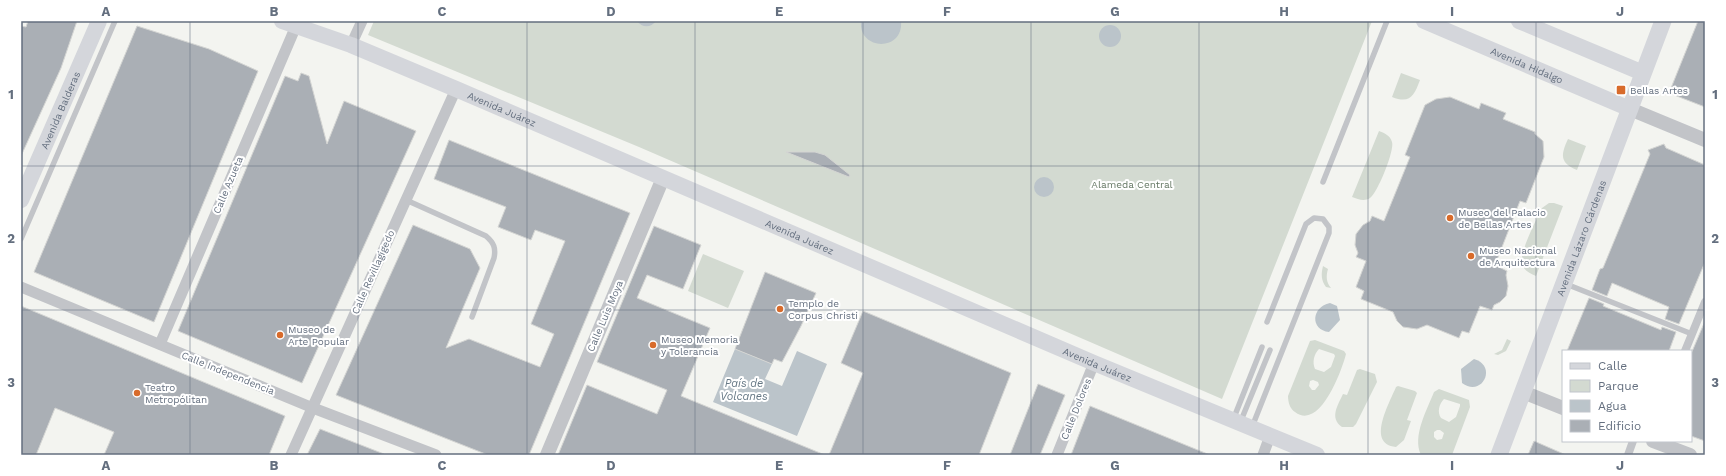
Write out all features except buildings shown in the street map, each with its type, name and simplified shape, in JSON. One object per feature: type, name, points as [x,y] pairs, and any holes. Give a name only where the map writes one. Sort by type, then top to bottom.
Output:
[{"type":"main road","name":"Avenida Balderas","points":[[21,200],[98,21]]},
{"type":"main road","name":"Avenida Hidalgo","points":[[1424,21],[1630,109]]},
{"type":"main road","points":[[1519,21],[1643,73]]},
{"type":"main road","name":"Avenida Lázaro Cárdenas","points":[[1499,455],[1663,21]]},
{"type":"main road","name":"Avenida Juárez","points":[[289,23],[351,45],[456,89],[1094,363],[1317,455]]},
{"type":"street","points":[[351,45],[362,21]]},
{"type":"street","name":"Calle Azueta","points":[[160,344],[289,23]]},
{"type":"street","name":"Calle Revillagigedo","points":[[291,455],[456,89]]},
{"type":"street","points":[[1630,109],[1705,140]]},
{"type":"street","name":"Calle Luis Moya","points":[[547,455],[663,178]]},
{"type":"street","name":"Calle Independencia","points":[[21,287],[313,408],[436,455]]},
{"type":"street","points":[[1685,350],[1705,302]]},
{"type":"street","name":"Calle Dolores","points":[[1057,455],[1094,363]]},
{"type":"street","points":[[1523,392],[1562,408]]},
{"type":"street","points":[[1262,455],[1270,436]]},
{"type":"street","points":[[1628,455],[1633,442]]},
{"type":"street","points":[[1656,442],[1690,455]]},
{"type":"lane","points":[[21,239],[115,21]]},
{"type":"lane","points":[[1323,182],[1387,21]]},
{"type":"lane","points":[[406,200],[486,236],[493,242],[496,250],[494,258],[472,317]]},
{"type":"lane","points":[[1242,424],[1329,233],[1329,227],[1323,219],[1314,218],[1306,224],[1267,322]]},
{"type":"lane","points":[[1564,283],[1692,334]]},
{"type":"lane","points":[[1242,424],[1262,347]]},
{"type":"lane","points":[[1242,424],[1270,350]]},
{"type":"green space","name":"Alameda Central","points":[[374,21],[1372,21],[1222,399],[639,147],[368,35]]},
{"type":"green space","points":[[1401,73],[1420,80],[1413,94],[1407,99],[1403,100],[1392,97]]},
{"type":"green space","points":[[1379,131],[1388,136],[1392,142],[1391,154],[1385,172],[1377,189],[1370,198],[1363,200],[1352,197]]},
{"type":"green space","points":[[1568,139],[1586,146],[1577,170],[1567,164],[1563,158],[1564,149]]},
{"type":"green space","points":[[1549,203],[1563,206],[1536,276],[1524,268],[1522,264],[1523,253],[1531,230],[1542,208]]},
{"type":"green space","points":[[703,254],[744,271],[728,308],[688,291]]},
{"type":"green space","points":[[1323,266],[1328,269],[1327,279],[1331,288],[1326,287],[1323,282]]},
{"type":"green space","points":[[1507,339],[1511,341],[1506,351],[1498,355],[1494,354],[1502,350]]},
{"type":"green space","points":[[1315,340],[1344,351],[1346,354],[1335,384],[1328,396],[1321,406],[1313,413],[1304,416],[1292,409],[1288,396],[1310,341]],"holes":[[[1319,349],[1334,354],[1335,356],[1331,367],[1324,372],[1315,369],[1314,366],[1314,358]],[[1313,380],[1318,382],[1319,385],[1315,390],[1312,390],[1309,386],[1310,381]]]},
{"type":"green space","points":[[1360,369],[1375,374],[1377,382],[1356,424],[1353,427],[1342,427],[1336,420],[1335,416],[1337,407],[1343,394],[1347,395],[1357,370]]},
{"type":"green space","points":[[1398,386],[1417,393],[1407,420],[1411,421],[1404,440],[1396,447],[1387,444],[1382,439],[1381,431],[1385,413],[1396,387]]},
{"type":"green space","points":[[1439,389],[1469,400],[1470,407],[1452,455],[1421,455],[1419,448],[1419,431],[1434,392]],"holes":[[[1444,399],[1460,404],[1456,417],[1449,422],[1441,418],[1439,413],[1440,406]],[[1437,430],[1444,433],[1442,439],[1437,440],[1434,437],[1434,432]]]},
{"type":"water","points":[[637,21],[656,21],[652,25],[644,26]]},
{"type":"water","points":[[861,21],[901,21],[900,31],[896,38],[889,43],[881,44],[873,42],[866,38],[862,31]]},
{"type":"water","points":[[1110,25],[1118,28],[1121,36],[1118,44],[1110,47],[1102,44],[1099,36],[1102,28]]},
{"type":"water","points":[[1044,177],[1051,180],[1054,187],[1051,194],[1044,197],[1037,194],[1034,187],[1037,180]]},
{"type":"water","points":[[1330,303],[1337,306],[1340,320],[1329,332],[1318,327],[1315,318],[1319,309]]},
{"type":"water","name":"País de Volcanes","points":[[735,349],[772,364],[765,379],[782,386],[797,351],[827,364],[797,436],[713,402]]},
{"type":"water","points":[[1474,359],[1481,363],[1485,368],[1486,374],[1481,384],[1476,387],[1469,387],[1462,383],[1461,369]]},
{"type":"place","name":"Bellas Artes","points":[[1621,90]]},
{"type":"place","name":"Museo del Palacio de Bellas Artes","points":[[1450,218]]},
{"type":"place","name":"Museo Nacional de Arquitectura","points":[[1471,256]]},
{"type":"place","name":"Templo de Corpus Christi","points":[[780,309]]},
{"type":"place","name":"Museo de Arte Popular","points":[[280,335]]},
{"type":"place","name":"Museo Memoria y Tolerancia","points":[[653,345]]},
{"type":"place","name":"Teatro Metropólitan","points":[[137,393]]}]
